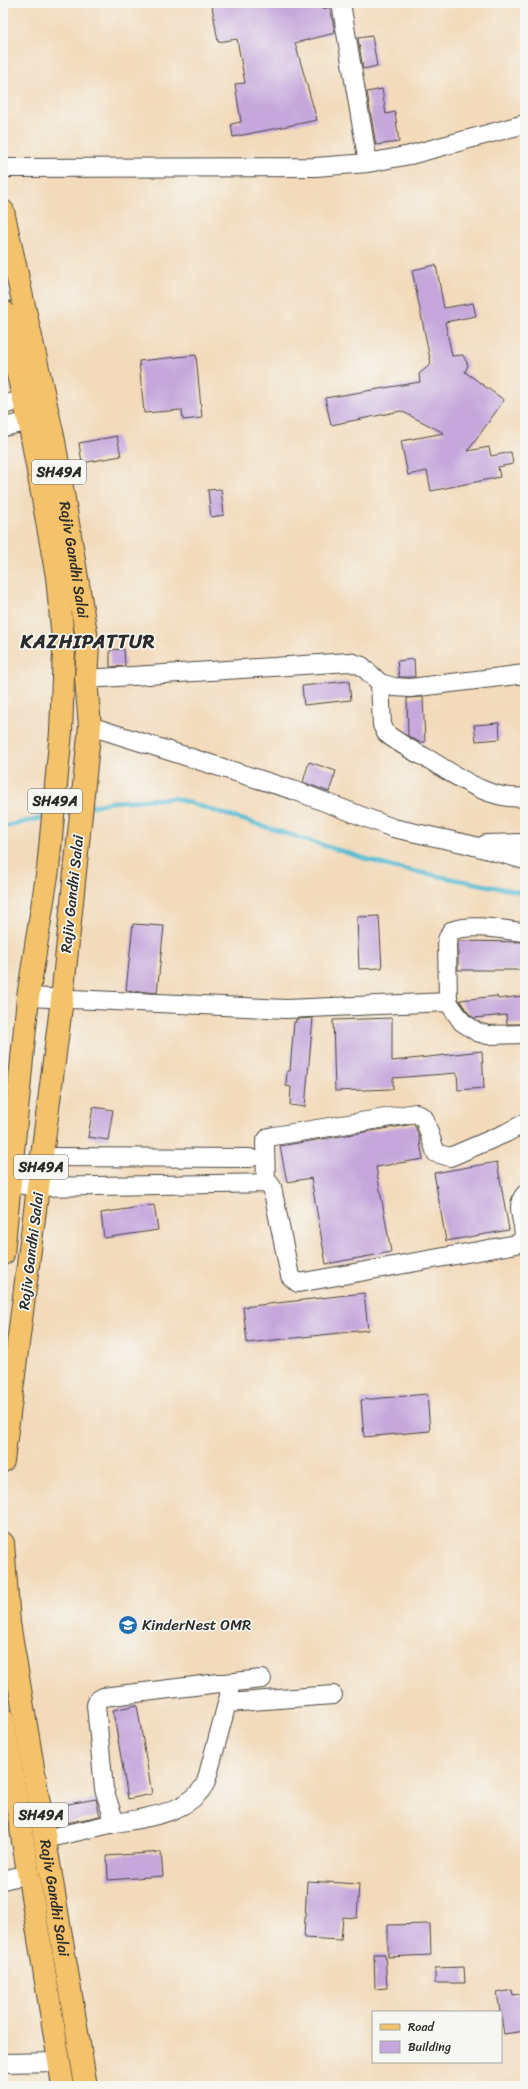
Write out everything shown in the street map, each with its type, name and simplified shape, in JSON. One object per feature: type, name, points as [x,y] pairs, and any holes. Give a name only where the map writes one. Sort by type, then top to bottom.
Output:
[{"type":"main road","name":"Rajiv Gandhi Salai","points":[[3,211],[23,400]]},
{"type":"main road","name":"Rajiv Gandhi Salai","points":[[3,310],[23,400],[39,420],[88,645],[86,680],[90,732],[74,871],[62,999],[3,1462]]},
{"type":"main road","name":"Rajiv Gandhi Salai","points":[[3,1254],[28,997],[48,869],[61,732],[64,650],[39,420]]},
{"type":"main road","name":"Rajiv Gandhi Salai","points":[[3,1543],[10,1623],[86,2086]]},
{"type":"main road","name":"Rajiv Gandhi Salai","points":[[3,1719],[8,1776],[28,1874],[63,2086]]},
{"type":"street","points":[[341,3],[368,163]]},
{"type":"street","points":[[3,168],[315,167],[368,163],[410,155],[525,124]]},
{"type":"street","points":[[3,427],[39,420]]},
{"type":"street","points":[[86,680],[350,662],[362,666],[380,683],[394,687],[410,688],[525,674]]},
{"type":"street","points":[[380,683],[382,725],[386,733],[482,790],[504,796],[525,797]]},
{"type":"street","points":[[90,732],[296,791],[393,828],[467,844],[525,860]]},
{"type":"street","points":[[467,844],[525,843]]},
{"type":"street","points":[[525,932],[481,928],[458,929],[451,931],[447,940],[448,1002],[462,1022],[477,1032],[488,1035],[525,1034]]},
{"type":"street","points":[[28,997],[286,1009],[448,1002]]},
{"type":"street","points":[[266,1183],[265,1142],[269,1137],[416,1113],[424,1118],[436,1153],[450,1157],[506,1133],[525,1123]]},
{"type":"street","points":[[42,1157],[250,1158]]},
{"type":"street","points":[[10,1183],[38,1187],[271,1184],[290,1276],[298,1283],[517,1244],[523,1240],[524,1234],[520,1202],[525,1194]]},
{"type":"street","points":[[115,1823],[104,1789],[96,1705],[98,1700],[103,1697],[262,1679]]},
{"type":"street","points":[[45,1839],[169,1810],[195,1798],[206,1782],[227,1703],[229,1689],[225,1684]]},
{"type":"street","points":[[227,1703],[333,1695]]},
{"type":"street","points":[[3,1880],[28,1874]]},
{"type":"street","points":[[3,2063],[59,2062]]},
{"type":"building","points":[[230,3],[321,3],[323,9],[330,7],[335,33],[295,43],[317,120],[233,137],[231,124],[241,122],[235,84],[245,83],[237,39],[218,42],[212,6]]},
{"type":"building","points":[[372,36],[377,66],[363,69],[358,38]]},
{"type":"building","points":[[382,89],[386,114],[395,112],[399,142],[376,145],[367,92]]},
{"type":"building","points":[[436,265],[444,308],[473,303],[476,316],[445,322],[452,356],[463,355],[468,365],[465,372],[504,400],[468,451],[489,447],[491,456],[511,452],[513,464],[498,467],[500,477],[431,491],[427,471],[408,475],[401,441],[444,433],[401,411],[331,425],[325,398],[420,382],[419,374],[431,364],[412,270]]},
{"type":"building","points":[[196,355],[202,418],[183,420],[182,410],[144,413],[139,361]]},
{"type":"building","points":[[117,436],[121,456],[82,463],[79,443]]},
{"type":"building","points":[[221,489],[224,515],[211,517],[208,490]]},
{"type":"building","points":[[124,649],[125,666],[110,667],[110,650]]},
{"type":"building","points":[[414,659],[415,677],[399,677],[397,661]]},
{"type":"building","points":[[349,681],[351,700],[304,705],[302,686]]},
{"type":"building","points":[[423,697],[425,742],[419,742],[408,736],[407,698]]},
{"type":"building","points":[[499,723],[500,739],[476,741],[474,725]]},
{"type":"building","points":[[309,762],[336,771],[329,792],[303,782]]},
{"type":"building","points":[[379,916],[382,968],[359,969],[357,917]]},
{"type":"building","points":[[133,924],[164,926],[157,993],[126,990]]},
{"type":"building","points":[[458,941],[525,942],[525,970],[458,970]]},
{"type":"building","points":[[497,996],[498,999],[522,996],[525,1024],[507,1024],[506,1015],[474,1018],[469,1014],[460,1001]]},
{"type":"building","points":[[313,1018],[305,1107],[290,1105],[291,1087],[286,1086],[287,1071],[290,1071],[294,1022],[296,1022],[296,1019]]},
{"type":"building","points":[[392,1018],[392,1061],[482,1051],[484,1088],[458,1090],[457,1073],[393,1078],[393,1089],[335,1091],[333,1020]]},
{"type":"building","points":[[93,1107],[113,1110],[108,1140],[88,1137]]},
{"type":"building","points":[[414,1124],[419,1136],[423,1159],[376,1167],[391,1252],[326,1264],[311,1178],[287,1182],[280,1146]]},
{"type":"building","points":[[497,1162],[509,1230],[446,1241],[434,1173]]},
{"type":"building","points":[[154,1205],[158,1230],[104,1238],[101,1213]]},
{"type":"building","points":[[364,1293],[368,1330],[247,1343],[243,1307]]},
{"type":"building","points":[[427,1394],[430,1431],[364,1437],[361,1400]]},
{"type":"building","points":[[137,1705],[152,1794],[128,1799],[113,1710]]},
{"type":"building","points":[[96,1799],[100,1816],[66,1823],[63,1805]]},
{"type":"building","points":[[161,1852],[163,1876],[108,1880],[107,1856]]},
{"type":"building","points":[[307,1881],[359,1884],[357,1918],[343,1917],[341,1940],[304,1938]]},
{"type":"building","points":[[430,1924],[431,1955],[388,1957],[388,1925]]},
{"type":"building","points":[[374,1954],[385,1954],[387,1988],[375,1989]]},
{"type":"building","points":[[464,1967],[465,1983],[435,1983],[435,1968]]},
{"type":"building","points":[[512,1990],[513,1995],[525,1993],[525,2031],[504,2034],[502,2011],[500,2011],[497,1993]]},
{"type":"waterway","points":[[88,807],[111,802],[174,798],[392,867],[525,893]]},
{"type":"waterway","points":[[59,814],[75,810]]},
{"type":"waterway","points":[[3,827],[46,817]]},
{"type":"place","name":"KinderNest OMR","points":[[128,1625]]},
{"type":"district","name":"KAZHIPATTUR","points":[[88,641]]}]
